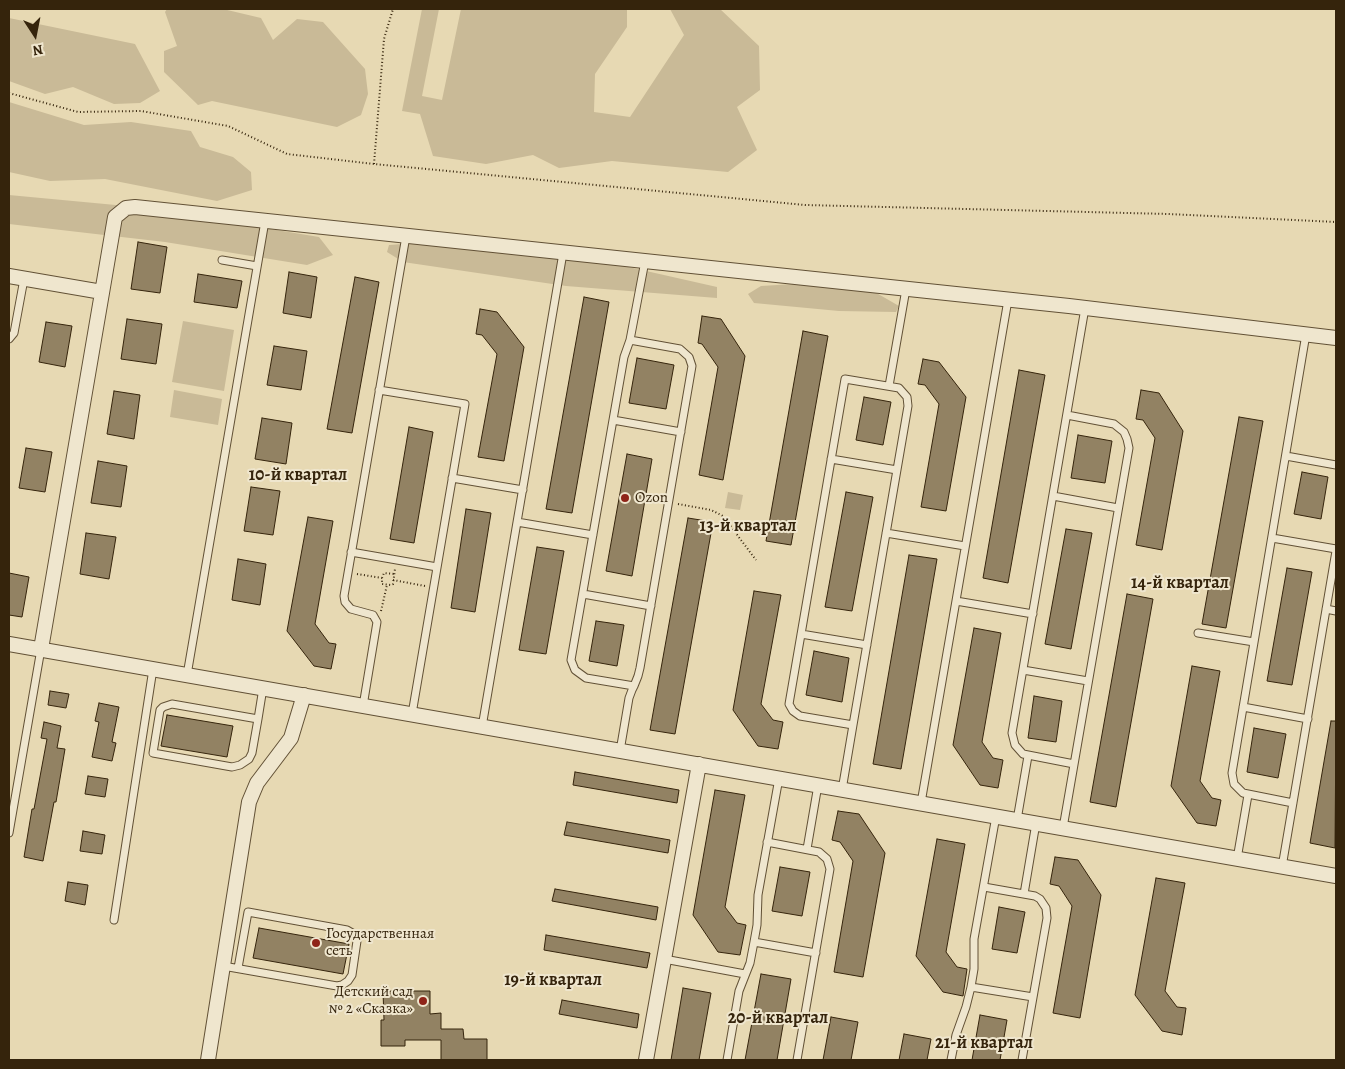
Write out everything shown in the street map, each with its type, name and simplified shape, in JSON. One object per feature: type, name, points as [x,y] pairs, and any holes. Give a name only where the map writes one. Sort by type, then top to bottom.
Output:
[{"type":"street","points":[[41,649],[115,217],[126,208],[135,207],[564,252],[1085,308],[1336,338]]},
{"type":"street","points":[[9,276],[102,292]]},
{"type":"street","points":[[9,644],[1336,876]]},
{"type":"street","points":[[208,1060],[249,802],[257,783],[291,738],[304,696]]},
{"type":"street","points":[[646,1060],[698,764]]},
{"type":"lane","points":[[187,675],[265,221]]},
{"type":"lane","points":[[363,706],[377,626],[376,619],[368,613],[351,609],[345,602],[344,596],[406,236]]},
{"type":"lane","points":[[482,726],[564,252]]},
{"type":"lane","points":[[222,260],[257,266]]},
{"type":"lane","points":[[634,686],[586,678],[575,670],[571,660],[624,353],[630,340],[644,261]]},
{"type":"lane","points":[[9,339],[14,334],[24,279]]},
{"type":"lane","points":[[889,386],[906,289]]},
{"type":"lane","points":[[921,803],[1008,300]]},
{"type":"lane","points":[[1074,764],[1028,756],[1019,751],[1012,740],[1085,308]]},
{"type":"lane","points":[[1294,803],[1248,795],[1236,787],[1232,773],[1306,334]]},
{"type":"lane","points":[[620,751],[629,698],[640,668],[692,366],[689,357],[684,352],[674,348],[630,340]]},
{"type":"lane","points":[[842,790],[908,406],[907,397],[899,388],[845,379],[789,704],[790,708],[800,716],[853,725]]},
{"type":"lane","points":[[379,390],[465,404],[412,714]]},
{"type":"lane","points":[[1063,828],[1129,448],[1127,439],[1120,428],[1114,424],[1067,415]]},
{"type":"lane","points":[[613,420],[681,432]]},
{"type":"lane","points":[[1286,456],[1336,465]]},
{"type":"lane","points":[[831,459],[897,470]]},
{"type":"lane","points":[[452,478],[523,490]]},
{"type":"lane","points":[[1053,496],[1118,508]]},
{"type":"lane","points":[[517,522],[593,535]]},
{"type":"lane","points":[[886,533],[965,546]]},
{"type":"lane","points":[[1272,538],[1336,550],[1282,867]]},
{"type":"lane","points":[[351,552],[437,567]]},
{"type":"lane","points":[[583,594],[651,606]]},
{"type":"lane","points":[[956,601],[1033,614]]},
{"type":"lane","points":[[1326,609],[1336,611]]},
{"type":"lane","points":[[1198,633],[1254,642]]},
{"type":"lane","points":[[801,634],[867,645]]},
{"type":"lane","points":[[9,833],[41,649]]},
{"type":"lane","points":[[114,920],[153,669]]},
{"type":"lane","points":[[1023,670],[1088,681]]},
{"type":"lane","points":[[140,751],[232,767],[240,766],[249,759],[252,753],[263,688]]},
{"type":"lane","points":[[153,753],[160,710],[168,704],[258,719]]},
{"type":"lane","points":[[1243,708],[1308,718]]},
{"type":"lane","points":[[1017,820],[1028,756]]},
{"type":"lane","points":[[727,1060],[739,991],[750,963],[754,942],[757,925],[757,901],[778,778]]},
{"type":"lane","points":[[807,850],[818,785]]},
{"type":"lane","points":[[1237,859],[1248,795]]},
{"type":"lane","points":[[951,1060],[956,1035],[971,987],[974,969],[974,946],[996,816]]},
{"type":"lane","points":[[1024,894],[1036,823]]},
{"type":"lane","points":[[767,842],[819,852],[827,859],[830,869],[797,1060]]},
{"type":"lane","points":[[984,887],[1036,896],[1046,908],[1047,913],[1022,1060]]},
{"type":"lane","points":[[223,966],[337,986],[346,983],[352,975],[357,944],[356,938],[351,932],[232,910]]},
{"type":"lane","points":[[238,968],[248,912]]},
{"type":"lane","points":[[754,942],[816,953]]},
{"type":"lane","points":[[664,959],[746,974]]},
{"type":"lane","points":[[971,987],[1033,998]]},
{"type":"path","points":[[374,164],[384,39],[393,9]]},
{"type":"path","points":[[9,93],[78,112],[141,112],[228,126],[287,154],[374,164],[805,205],[1168,214],[1336,222]]},
{"type":"path","points":[[668,502],[718,512],[756,560]]},
{"type":"path","points":[[394,574],[384,573],[382,583],[392,585],[397,560]]},
{"type":"path","points":[[348,572],[382,578]]},
{"type":"path","points":[[393,580],[434,587]]},
{"type":"path","points":[[376,619],[383,607],[387,584]]},
{"type":"shaded area","points":[[167,9],[223,9],[261,18],[273,40],[297,19],[323,22],[365,69],[368,94],[361,115],[337,127],[212,101],[198,105],[164,72],[164,51],[177,46],[165,12]]},
{"type":"shaded area","points":[[422,9],[439,9],[422,96],[442,100],[461,9],[627,9],[627,27],[595,74],[594,112],[630,117],[684,35],[670,9],[720,9],[759,46],[760,90],[737,107],[757,150],[728,172],[612,161],[559,168],[533,155],[486,164],[433,156],[420,114],[402,111]]},
{"type":"shaded area","points":[[9,18],[135,44],[160,91],[140,103],[114,104],[73,87],[45,94],[9,81]]},
{"type":"shaded area","points":[[9,102],[84,125],[131,122],[191,131],[200,147],[233,157],[251,172],[252,190],[217,201],[105,179],[50,181],[9,172]]},
{"type":"shaded area","points":[[9,195],[137,207],[319,237],[333,255],[307,265],[165,242],[9,224]]},
{"type":"shaded area","points":[[429,242],[624,266],[717,287],[717,298],[566,286],[403,262],[387,252],[389,245]]},
{"type":"shaded area","points":[[810,283],[873,291],[899,306],[896,312],[839,311],[754,303],[748,294],[761,286]]},
{"type":"shaded area","points":[[183,321],[234,330],[224,391],[172,382]]},
{"type":"shaded area","points":[[174,390],[222,399],[218,425],[170,417]]},
{"type":"shaded area","points":[[728,492],[743,495],[740,510],[725,508]]},
{"type":"building","points":[[138,242],[167,247],[160,293],[131,289]]},
{"type":"building","points":[[289,272],[317,277],[311,318],[283,313]]},
{"type":"building","points":[[198,274],[242,281],[237,308],[194,302]]},
{"type":"building","points":[[355,277],[379,282],[352,433],[327,429]]},
{"type":"building","points":[[584,297],[609,302],[572,513],[546,509]]},
{"type":"building","points":[[480,309],[497,312],[524,347],[504,461],[478,457],[497,354],[482,335],[476,334]]},
{"type":"building","points":[[702,316],[721,319],[745,356],[723,480],[699,475],[718,367],[702,344],[698,343]]},
{"type":"building","points":[[127,319],[162,324],[156,364],[121,359]]},
{"type":"building","points":[[46,322],[72,326],[65,367],[39,362]]},
{"type":"building","points":[[803,331],[828,336],[791,545],[766,541]]},
{"type":"building","points":[[274,346],[307,351],[301,390],[267,385]]},
{"type":"building","points":[[637,358],[674,365],[666,409],[629,403]]},
{"type":"building","points":[[923,359],[939,362],[966,397],[946,511],[921,507],[939,404],[925,385],[918,384]]},
{"type":"building","points":[[1019,370],[1045,375],[1008,583],[983,578]]},
{"type":"building","points":[[1141,390],[1159,393],[1183,431],[1162,550],[1136,545],[1155,438],[1143,420],[1136,419]]},
{"type":"building","points":[[114,391],[140,395],[134,439],[107,434]]},
{"type":"building","points":[[864,397],[891,402],[883,445],[856,440]]},
{"type":"building","points":[[1239,417],[1263,421],[1226,628],[1202,624]]},
{"type":"building","points":[[262,418],[292,423],[286,464],[255,459]]},
{"type":"building","points":[[409,427],[433,432],[414,543],[390,539]]},
{"type":"building","points":[[1078,435],[1112,441],[1105,483],[1071,478]]},
{"type":"building","points":[[26,448],[52,452],[45,492],[19,488]]},
{"type":"building","points":[[627,454],[652,459],[632,576],[606,571]]},
{"type":"building","points":[[98,461],[127,466],[121,507],[91,503]]},
{"type":"building","points":[[1302,472],[1328,477],[1321,519],[1294,514]]},
{"type":"building","points":[[251,487],[280,491],[273,535],[244,531]]},
{"type":"building","points":[[846,492],[873,497],[852,611],[825,607]]},
{"type":"building","points":[[466,509],[491,513],[475,612],[451,608]]},
{"type":"building","points":[[308,517],[333,521],[315,624],[329,643],[336,644],[331,669],[314,666],[287,631]]},
{"type":"building","points":[[688,518],[713,522],[675,734],[650,730]]},
{"type":"building","points":[[1066,529],[1092,533],[1071,649],[1045,644]]},
{"type":"building","points":[[86,533],[116,537],[109,579],[80,574]]},
{"type":"building","points":[[537,547],[564,551],[546,654],[519,650]]},
{"type":"building","points":[[909,555],[937,559],[901,769],[873,764]]},
{"type":"building","points":[[238,559],[266,564],[260,605],[232,600]]},
{"type":"building","points":[[1287,568],[1312,572],[1292,685],[1267,681]]},
{"type":"building","points":[[9,573],[29,577],[22,617],[9,615]]},
{"type":"building","points":[[754,591],[781,595],[761,704],[773,720],[783,722],[778,749],[758,746],[733,710]]},
{"type":"building","points":[[1127,594],[1153,599],[1116,807],[1090,802]]},
{"type":"building","points":[[596,621],[624,625],[617,666],[589,661]]},
{"type":"building","points":[[974,628],[1001,633],[982,742],[993,758],[1003,760],[998,788],[980,785],[953,745]]},
{"type":"building","points":[[814,651],[849,658],[842,702],[806,695]]},
{"type":"building","points":[[1192,666],[1220,671],[1200,781],[1212,798],[1221,800],[1216,826],[1197,823],[1171,786]]},
{"type":"building","points":[[50,691],[69,694],[66,708],[48,705]]},
{"type":"building","points":[[1034,696],[1062,701],[1056,742],[1028,738]]},
{"type":"building","points":[[99,703],[119,707],[112,742],[116,743],[112,761],[92,757],[99,722],[95,721]]},
{"type":"building","points":[[167,715],[233,726],[227,757],[161,746]]},
{"type":"building","points":[[1331,721],[1336,721],[1335,848],[1310,843]]},
{"type":"building","points":[[44,722],[61,726],[57,748],[65,749],[43,861],[24,857],[47,739],[41,738]]},
{"type":"building","points":[[1254,728],[1286,734],[1278,778],[1247,772]]},
{"type":"building","points":[[575,772],[679,790],[677,803],[573,785]]},
{"type":"building","points":[[88,776],[108,779],[105,797],[85,794]]},
{"type":"building","points":[[715,790],[745,795],[725,907],[737,923],[746,925],[740,955],[718,952],[693,915]]},
{"type":"building","points":[[838,811],[859,814],[885,853],[863,977],[834,972],[853,861],[840,842],[832,840]]},
{"type":"building","points":[[567,822],[670,840],[668,853],[564,835]]},
{"type":"building","points":[[83,831],[105,835],[102,854],[80,851]]},
{"type":"building","points":[[937,839],[965,844],[946,952],[957,967],[967,969],[963,996],[943,992],[916,956]]},
{"type":"building","points":[[1055,857],[1078,860],[1101,895],[1080,1018],[1053,1013],[1072,906],[1059,886],[1050,884]]},
{"type":"building","points":[[780,867],[810,872],[802,916],[772,911]]},
{"type":"building","points":[[1156,878],[1185,883],[1165,991],[1177,1007],[1186,1008],[1182,1035],[1162,1031],[1135,995]]},
{"type":"building","points":[[68,882],[88,885],[85,905],[65,901]]},
{"type":"building","points":[[555,889],[658,907],[656,920],[552,901]]},
{"type":"building","points":[[999,907],[1025,912],[1017,953],[992,949]]},
{"type":"building","points":[[259,928],[349,944],[343,974],[253,958]]},
{"type":"building","points":[[546,935],[650,953],[647,968],[544,950]]},
{"type":"building","points":[[761,974],[791,979],[777,1060],[745,1060]]},
{"type":"building","points":[[683,988],[711,993],[699,1060],[671,1060]]},
{"type":"building","points":[[383,991],[430,991],[430,1014],[441,1013],[441,1029],[463,1029],[464,1039],[487,1039],[487,1060],[441,1060],[441,1040],[405,1040],[405,1046],[381,1046],[381,1020],[384,1020]]},
{"type":"building","points":[[562,1000],[639,1014],[637,1028],[559,1014]]},
{"type":"building","points":[[980,1015],[1007,1020],[1000,1060],[972,1060]]},
{"type":"building","points":[[831,1017],[858,1022],[851,1060],[823,1060]]},
{"type":"building","points":[[904,1034],[931,1039],[927,1060],[899,1060]]},
{"type":"place","name":"Ozon","points":[[625,498]]},
{"type":"place","name":"Государственная сеть","points":[[316,943]]},
{"type":"place","name":"Детский сад № 2 «Сказка»","points":[[423,1001]]},
{"type":"district","name":"10-й квартал","points":[[298,476]]},
{"type":"district","name":"13-й квартал","points":[[748,527]]},
{"type":"district","name":"14-й квартал","points":[[1180,584]]},
{"type":"district","name":"19-й квартал","points":[[553,981]]},
{"type":"district","name":"20-й квартал","points":[[778,1019]]},
{"type":"district","name":"21-й квартал","points":[[984,1044]]}]
